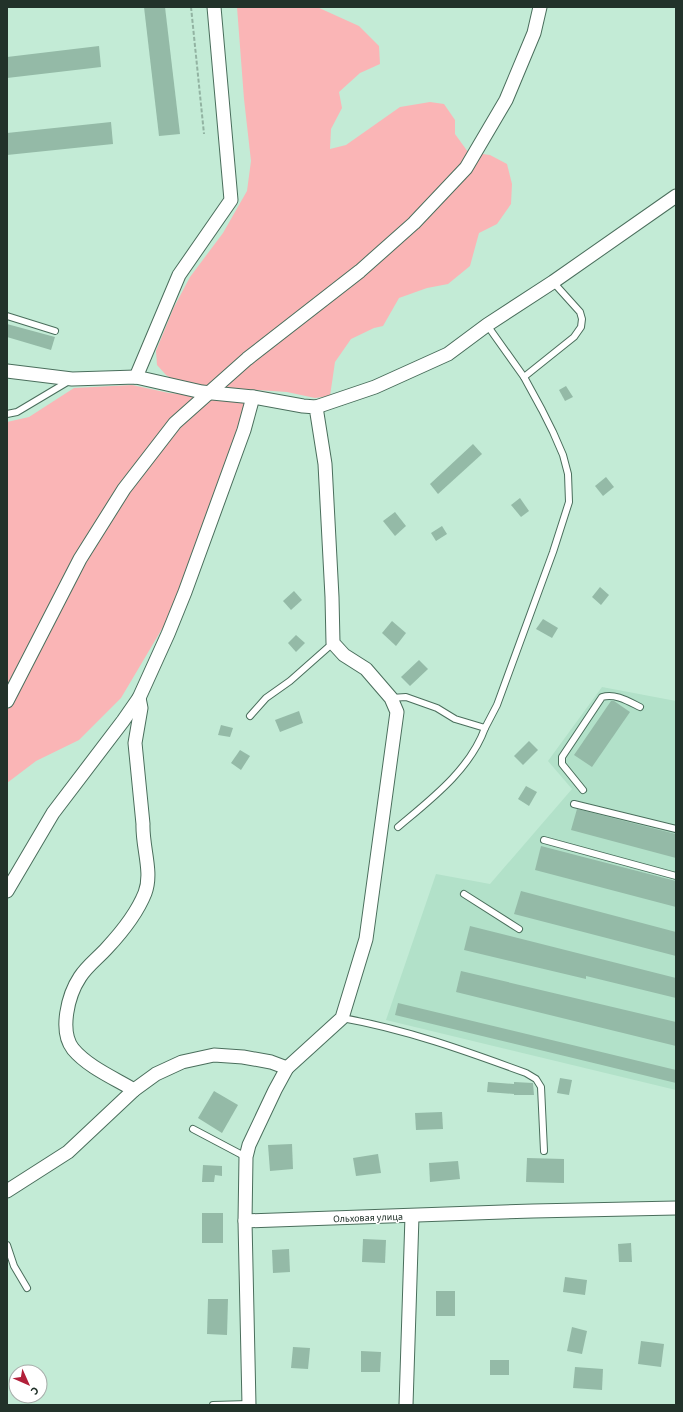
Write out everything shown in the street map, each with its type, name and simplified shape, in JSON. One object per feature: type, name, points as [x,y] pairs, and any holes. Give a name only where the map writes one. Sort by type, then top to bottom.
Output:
[{"type":"street","points":[[136,377],[180,275],[231,200],[214,7]]},
{"type":"street","points":[[7,701],[80,559],[105,518],[134,476],[175,423],[247,359],[360,271],[414,223],[466,168],[506,100],[534,33],[540,7]]},
{"type":"street","points":[[7,371],[72,379],[136,377],[210,393],[253,397],[316,407],[375,387],[448,354],[487,325],[553,282],[676,196]]},
{"type":"street","points":[[7,891],[53,813],[139,698],[168,634],[190,578],[244,430],[253,397]]},
{"type":"street","points":[[249,1404],[245,1221],[246,1157],[249,1145],[287,1068],[342,1018],[366,939],[397,712],[391,698],[366,669],[344,655],[334,643],[325,464],[316,407]]},
{"type":"street","points":[[134,1090],[81,1057],[72,1048],[66,1032],[66,1016],[70,997],[80,978],[121,931],[138,908],[146,892],[148,876],[146,851],[142,836],[143,824],[135,744],[141,708],[139,698]]},
{"type":"street","points":[[7,1191],[68,1152],[134,1090],[156,1074],[182,1062],[214,1055],[243,1056],[271,1062],[287,1068]]},
{"type":"street","name":"Ольховая улица","points":[[245,1221],[533,1211],[676,1208]]},
{"type":"street","points":[[406,1405],[412,1216]]},
{"type":"lane","points":[[524,377],[574,337],[581,327],[582,319],[580,312],[553,282]]},
{"type":"lane","points":[[7,316],[55,330]]},
{"type":"lane","points":[[398,827],[444,788],[466,761],[481,739],[497,705],[553,552],[569,502],[568,474],[563,455],[542,410],[524,377],[487,325]]},
{"type":"lane","points":[[7,414],[17,412],[72,379]]},
{"type":"lane","points":[[250,716],[266,698],[290,681],[310,662],[334,643]]},
{"type":"lane","points":[[583,790],[561,761],[562,757],[602,697],[609,695],[614,696],[640,707]]},
{"type":"lane","points":[[391,698],[406,697],[437,708],[455,719],[485,728]]},
{"type":"lane","points":[[574,804],[676,829]]},
{"type":"lane","points":[[544,840],[676,876]]},
{"type":"lane","points":[[464,894],[519,929]]},
{"type":"lane","points":[[342,1018],[363,1022],[436,1042],[526,1073],[536,1079],[541,1087],[544,1151]]},
{"type":"lane","points":[[193,1129],[246,1157]]},
{"type":"lane","points":[[7,1245],[14,1266],[27,1288]]},
{"type":"lane","points":[[213,1405],[249,1404]]},
{"type":"path","points":[[191,7],[204,134]]},
{"type":"shaded area","points":[[237,7],[317,7],[359,26],[379,46],[380,64],[360,73],[339,92],[342,108],[331,129],[330,149],[346,145],[400,107],[430,102],[444,104],[455,120],[455,134],[468,152],[490,155],[507,164],[512,184],[511,204],[497,224],[479,233],[470,266],[448,284],[427,288],[399,298],[383,326],[374,328],[351,339],[335,362],[330,396],[315,398],[287,392],[197,386],[178,382],[166,375],[157,365],[156,351],[173,309],[190,277],[223,233],[247,191],[251,161],[244,99]]},
{"type":"shaded area","points":[[132,385],[169,393],[252,398],[172,612],[121,698],[79,740],[36,761],[7,783],[7,422],[29,417],[74,388]]},
{"type":"shaded area","points":[[602,687],[676,701],[676,1090],[386,1020],[436,874],[490,884],[572,789],[548,761]]},
{"type":"building","points":[[144,7],[165,7],[180,134],[159,136]]},
{"type":"building","points":[[99,46],[101,67],[7,78],[7,57]]},
{"type":"building","points":[[111,122],[113,144],[7,155],[7,133]]},
{"type":"building","points":[[7,324],[55,337],[51,350],[7,337]]},
{"type":"building","points":[[566,386],[573,397],[565,401],[559,390]]},
{"type":"building","points":[[473,444],[482,454],[438,494],[430,484]]},
{"type":"building","points":[[606,477],[614,487],[603,496],[595,486]]},
{"type":"building","points":[[520,498],[529,511],[521,517],[511,505]]},
{"type":"building","points":[[395,512],[406,526],[395,536],[383,521]]},
{"type":"building","points":[[442,526],[447,534],[436,541],[431,533]]},
{"type":"building","points":[[600,587],[609,595],[601,605],[592,597]]},
{"type":"building","points":[[294,591],[302,600],[291,610],[283,601]]},
{"type":"building","points":[[543,619],[558,628],[552,638],[536,629]]},
{"type":"building","points":[[392,621],[406,633],[396,646],[382,633]]},
{"type":"building","points":[[296,635],[305,643],[296,652],[288,643]]},
{"type":"building","points":[[419,660],[428,669],[410,686],[401,677]]},
{"type":"building","points":[[611,701],[614,701],[630,712],[592,767],[574,755]]},
{"type":"building","points":[[299,711],[303,723],[280,732],[275,720]]},
{"type":"building","points":[[221,725],[233,728],[230,737],[218,735]]},
{"type":"building","points":[[529,741],[538,750],[523,765],[514,756]]},
{"type":"building","points":[[240,750],[250,756],[241,770],[231,763]]},
{"type":"building","points":[[526,786],[537,792],[529,806],[518,799]]},
{"type":"building","points":[[577,809],[676,834],[676,858],[571,830]]},
{"type":"building","points":[[541,846],[676,881],[676,907],[535,870]]},
{"type":"building","points":[[521,891],[676,932],[676,956],[514,914]]},
{"type":"building","points":[[470,926],[676,978],[676,998],[586,976],[586,979],[464,950]]},
{"type":"building","points":[[461,971],[676,1022],[676,1046],[456,992]]},
{"type":"building","points":[[398,1003],[676,1070],[676,1083],[395,1015]]},
{"type":"building","points":[[560,1078],[572,1080],[569,1095],[557,1093]]},
{"type":"building","points":[[488,1082],[514,1084],[514,1082],[533,1083],[534,1095],[514,1095],[487,1092]]},
{"type":"building","points":[[214,1091],[238,1105],[222,1133],[198,1118]]},
{"type":"building","points":[[442,1112],[443,1129],[416,1130],[415,1113]]},
{"type":"building","points":[[292,1144],[293,1169],[270,1171],[268,1145]]},
{"type":"building","points":[[378,1154],[381,1173],[356,1176],[353,1158]]},
{"type":"building","points":[[527,1158],[564,1159],[564,1183],[526,1182]]},
{"type":"building","points":[[458,1161],[460,1179],[430,1182],[429,1163]]},
{"type":"building","points":[[203,1165],[222,1166],[222,1176],[215,1175],[214,1182],[202,1182]]},
{"type":"building","points":[[202,1213],[223,1213],[223,1243],[202,1243]]},
{"type":"building","points":[[363,1239],[386,1240],[385,1263],[362,1262]]},
{"type":"building","points":[[631,1243],[632,1262],[619,1262],[618,1244]]},
{"type":"building","points":[[289,1249],[290,1272],[273,1273],[272,1250]]},
{"type":"building","points":[[565,1277],[587,1280],[585,1295],[563,1292]]},
{"type":"building","points":[[436,1291],[455,1291],[455,1316],[436,1316]]},
{"type":"building","points":[[208,1299],[228,1299],[227,1335],[207,1334]]},
{"type":"building","points":[[572,1327],[587,1331],[582,1354],[567,1351]]},
{"type":"building","points":[[641,1341],[664,1344],[661,1367],[638,1364]]},
{"type":"building","points":[[293,1347],[310,1348],[308,1369],[291,1368]]},
{"type":"building","points":[[361,1351],[381,1352],[380,1372],[361,1372]]},
{"type":"building","points":[[490,1360],[509,1360],[509,1375],[490,1375]]},
{"type":"building","points":[[575,1367],[603,1369],[602,1390],[573,1388]]}]
